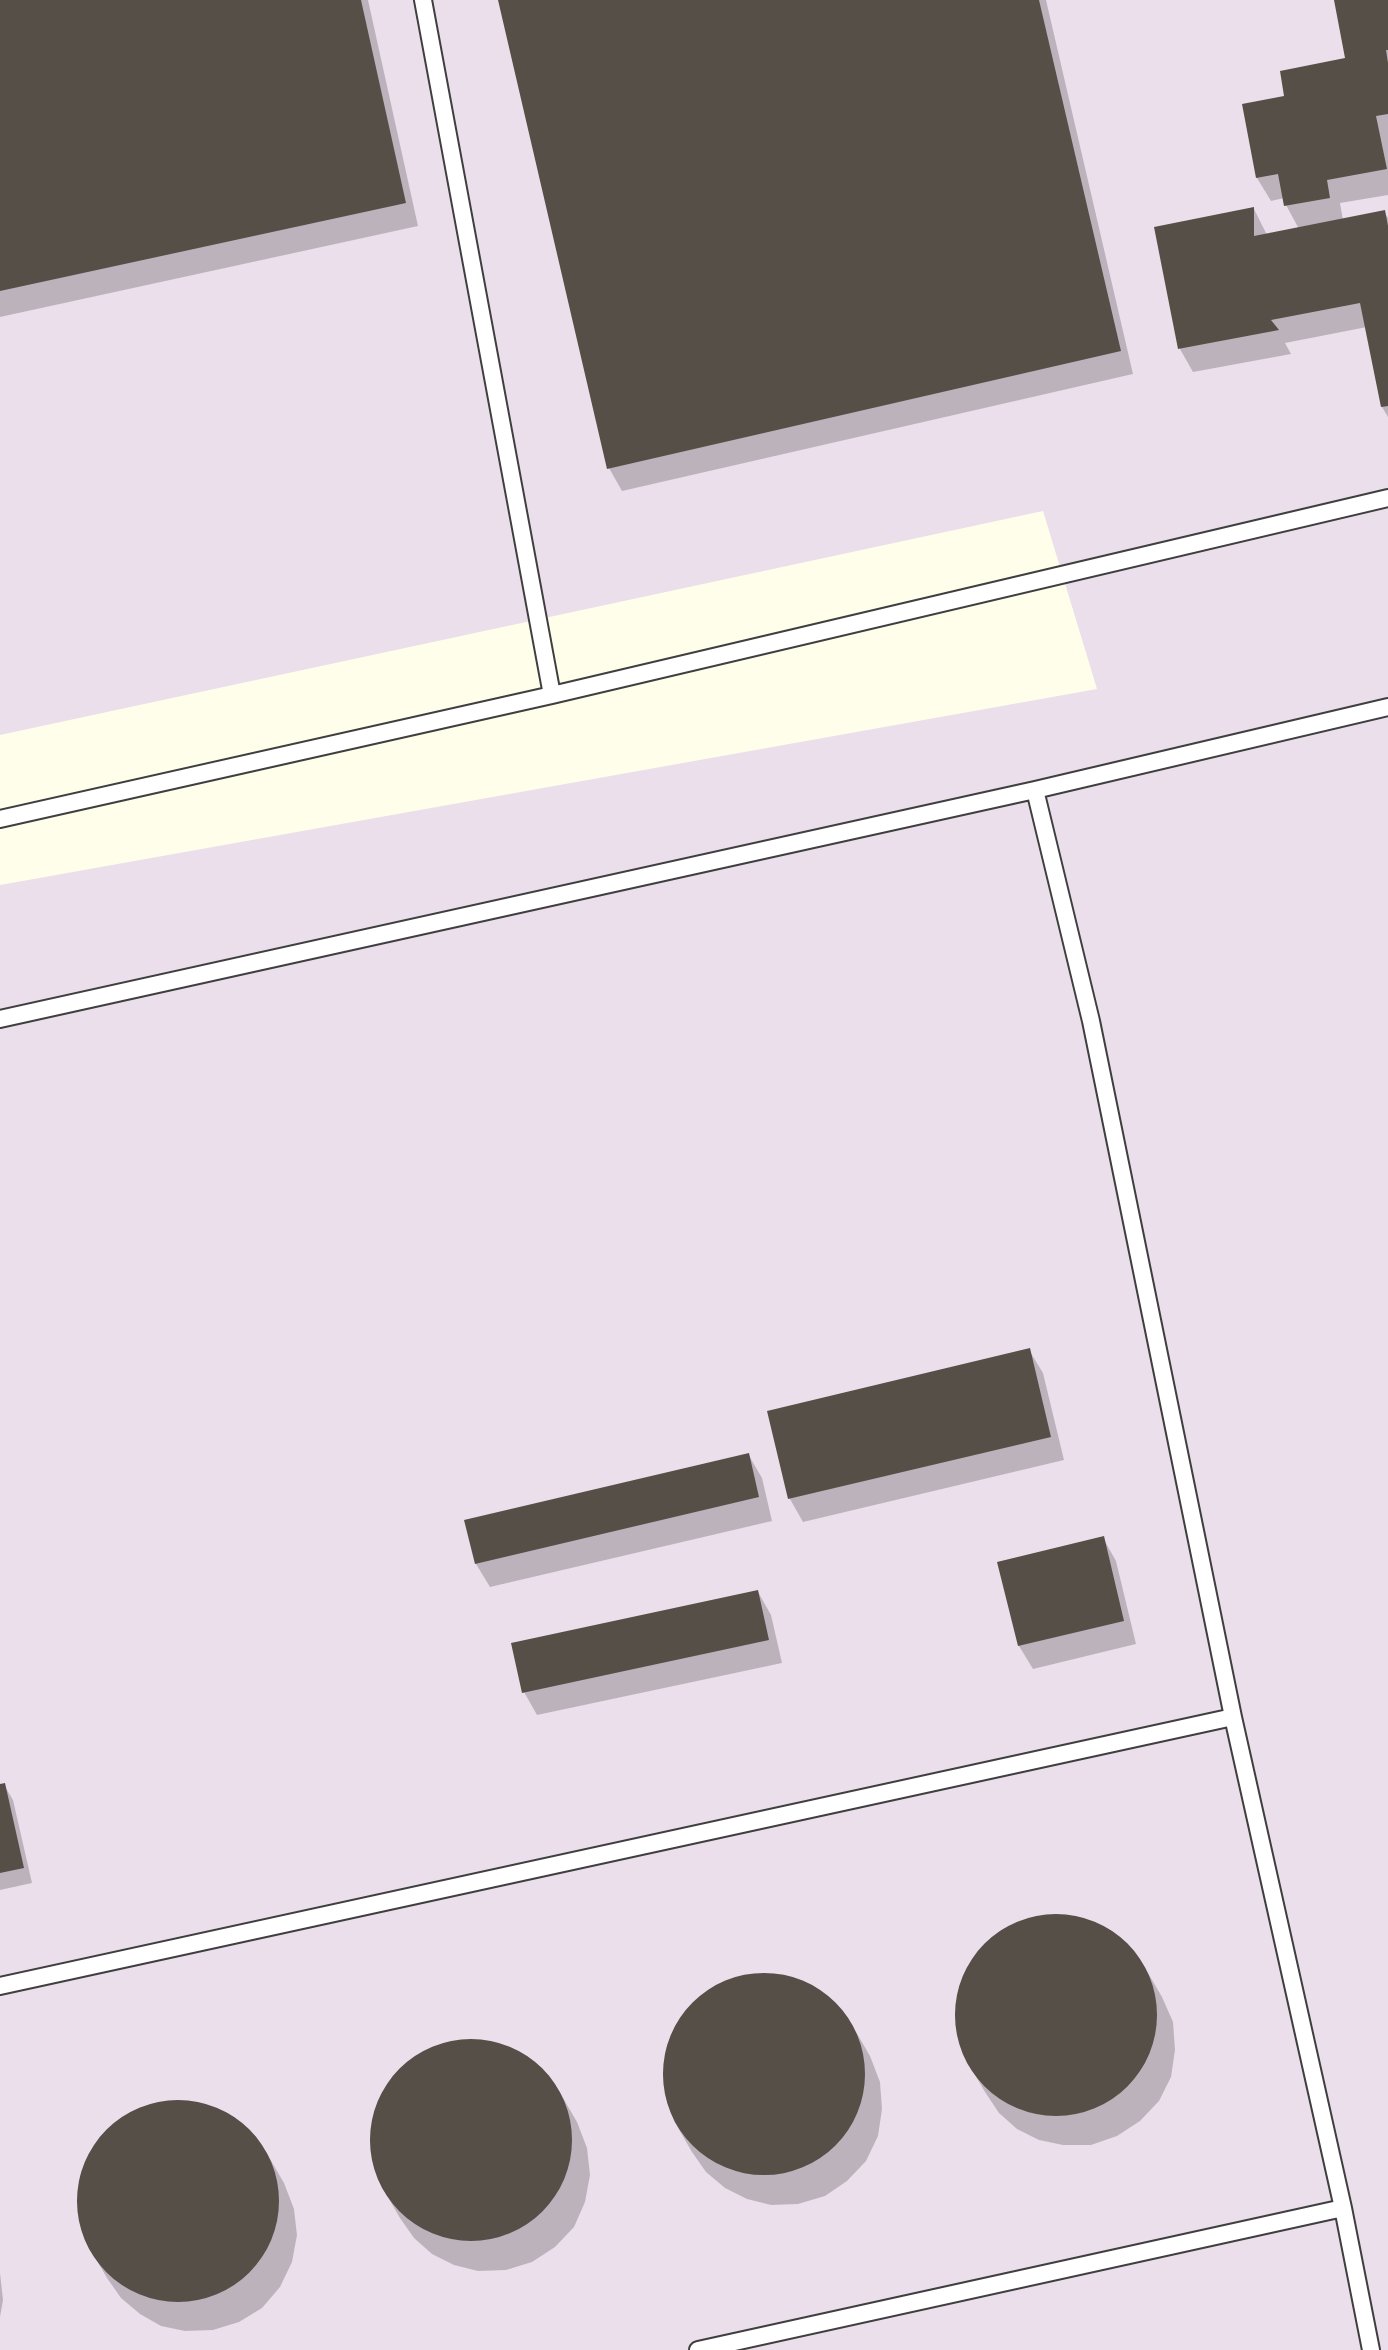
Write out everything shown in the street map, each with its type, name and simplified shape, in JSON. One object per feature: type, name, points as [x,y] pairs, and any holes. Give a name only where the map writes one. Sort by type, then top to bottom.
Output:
[{"type":"lane","points":[[423,0],[552,695]]},
{"type":"lane","points":[[0,819],[552,695],[1388,498]]},
{"type":"lane","points":[[0,1019],[1035,790],[1388,707]]},
{"type":"lane","points":[[1035,790],[1091,1021],[1233,1717],[1343,2208],[1371,2350]]},
{"type":"lane","points":[[0,1986],[1233,1717]]},
{"type":"lane","points":[[698,2350],[1343,2208]]},
{"type":"shaded area","points":[[0,0],[1388,0],[1388,2350],[0,2350],[0,885],[1097,689],[1043,511],[0,735]]},
{"type":"building","points":[[0,0],[361,0],[406,203],[0,291]]},
{"type":"building","points":[[498,0],[1039,0],[1121,351],[607,469]]},
{"type":"building","points":[[1334,0],[1388,0],[1388,50],[1386,50],[1388,114],[1376,116],[1387,169],[1327,180],[1330,198],[1284,206],[1278,174],[1256,178],[1242,104],[1284,96],[1280,71],[1345,58]]},
{"type":"building","points":[[1254,207],[1254,236],[1385,210],[1388,226],[1388,406],[1381,407],[1360,303],[1271,320],[1279,330],[1178,349],[1154,227]]},
{"type":"building","points":[[1030,1348],[1051,1437],[788,1499],[767,1411]]},
{"type":"building","points":[[749,1453],[759,1497],[475,1564],[464,1520]]},
{"type":"building","points":[[1104,1536],[1124,1621],[1018,1646],[997,1562]]},
{"type":"building","points":[[758,1590],[769,1640],[522,1693],[511,1643]]},
{"type":"building","points":[[5,1783],[24,1868],[0,1873],[0,1784]]},
{"type":"building","points":[[1046,1914],[1066,1914],[1095,1921],[1128,1943],[1150,1976],[1157,2015],[1150,2054],[1128,2087],[1095,2109],[1066,2116],[1046,2116],[1017,2109],[984,2087],[962,2054],[955,2025],[955,2005],[962,1976],[984,1943],[1017,1921]]},
{"type":"building","points":[[774,1973],[803,1980],[836,2002],[858,2035],[864,2054],[864,2094],[858,2113],[836,2146],[803,2168],[784,2174],[754,2175],[725,2168],[692,2146],[670,2113],[664,2094],[663,2064],[670,2035],[692,2002],[725,1980],[744,1974]]},
{"type":"building","points":[[461,2039],[481,2039],[510,2046],[543,2068],[565,2101],[572,2140],[565,2179],[543,2212],[510,2234],[481,2241],[461,2241],[432,2234],[399,2212],[377,2179],[370,2150],[370,2130],[377,2101],[399,2068],[432,2046]]},
{"type":"building","points":[[168,2100],[188,2100],[217,2107],[250,2129],[272,2162],[279,2201],[272,2240],[250,2273],[217,2295],[188,2302],[168,2302],[139,2295],[106,2273],[84,2240],[77,2211],[77,2191],[84,2162],[106,2129],[139,2107]]}]
